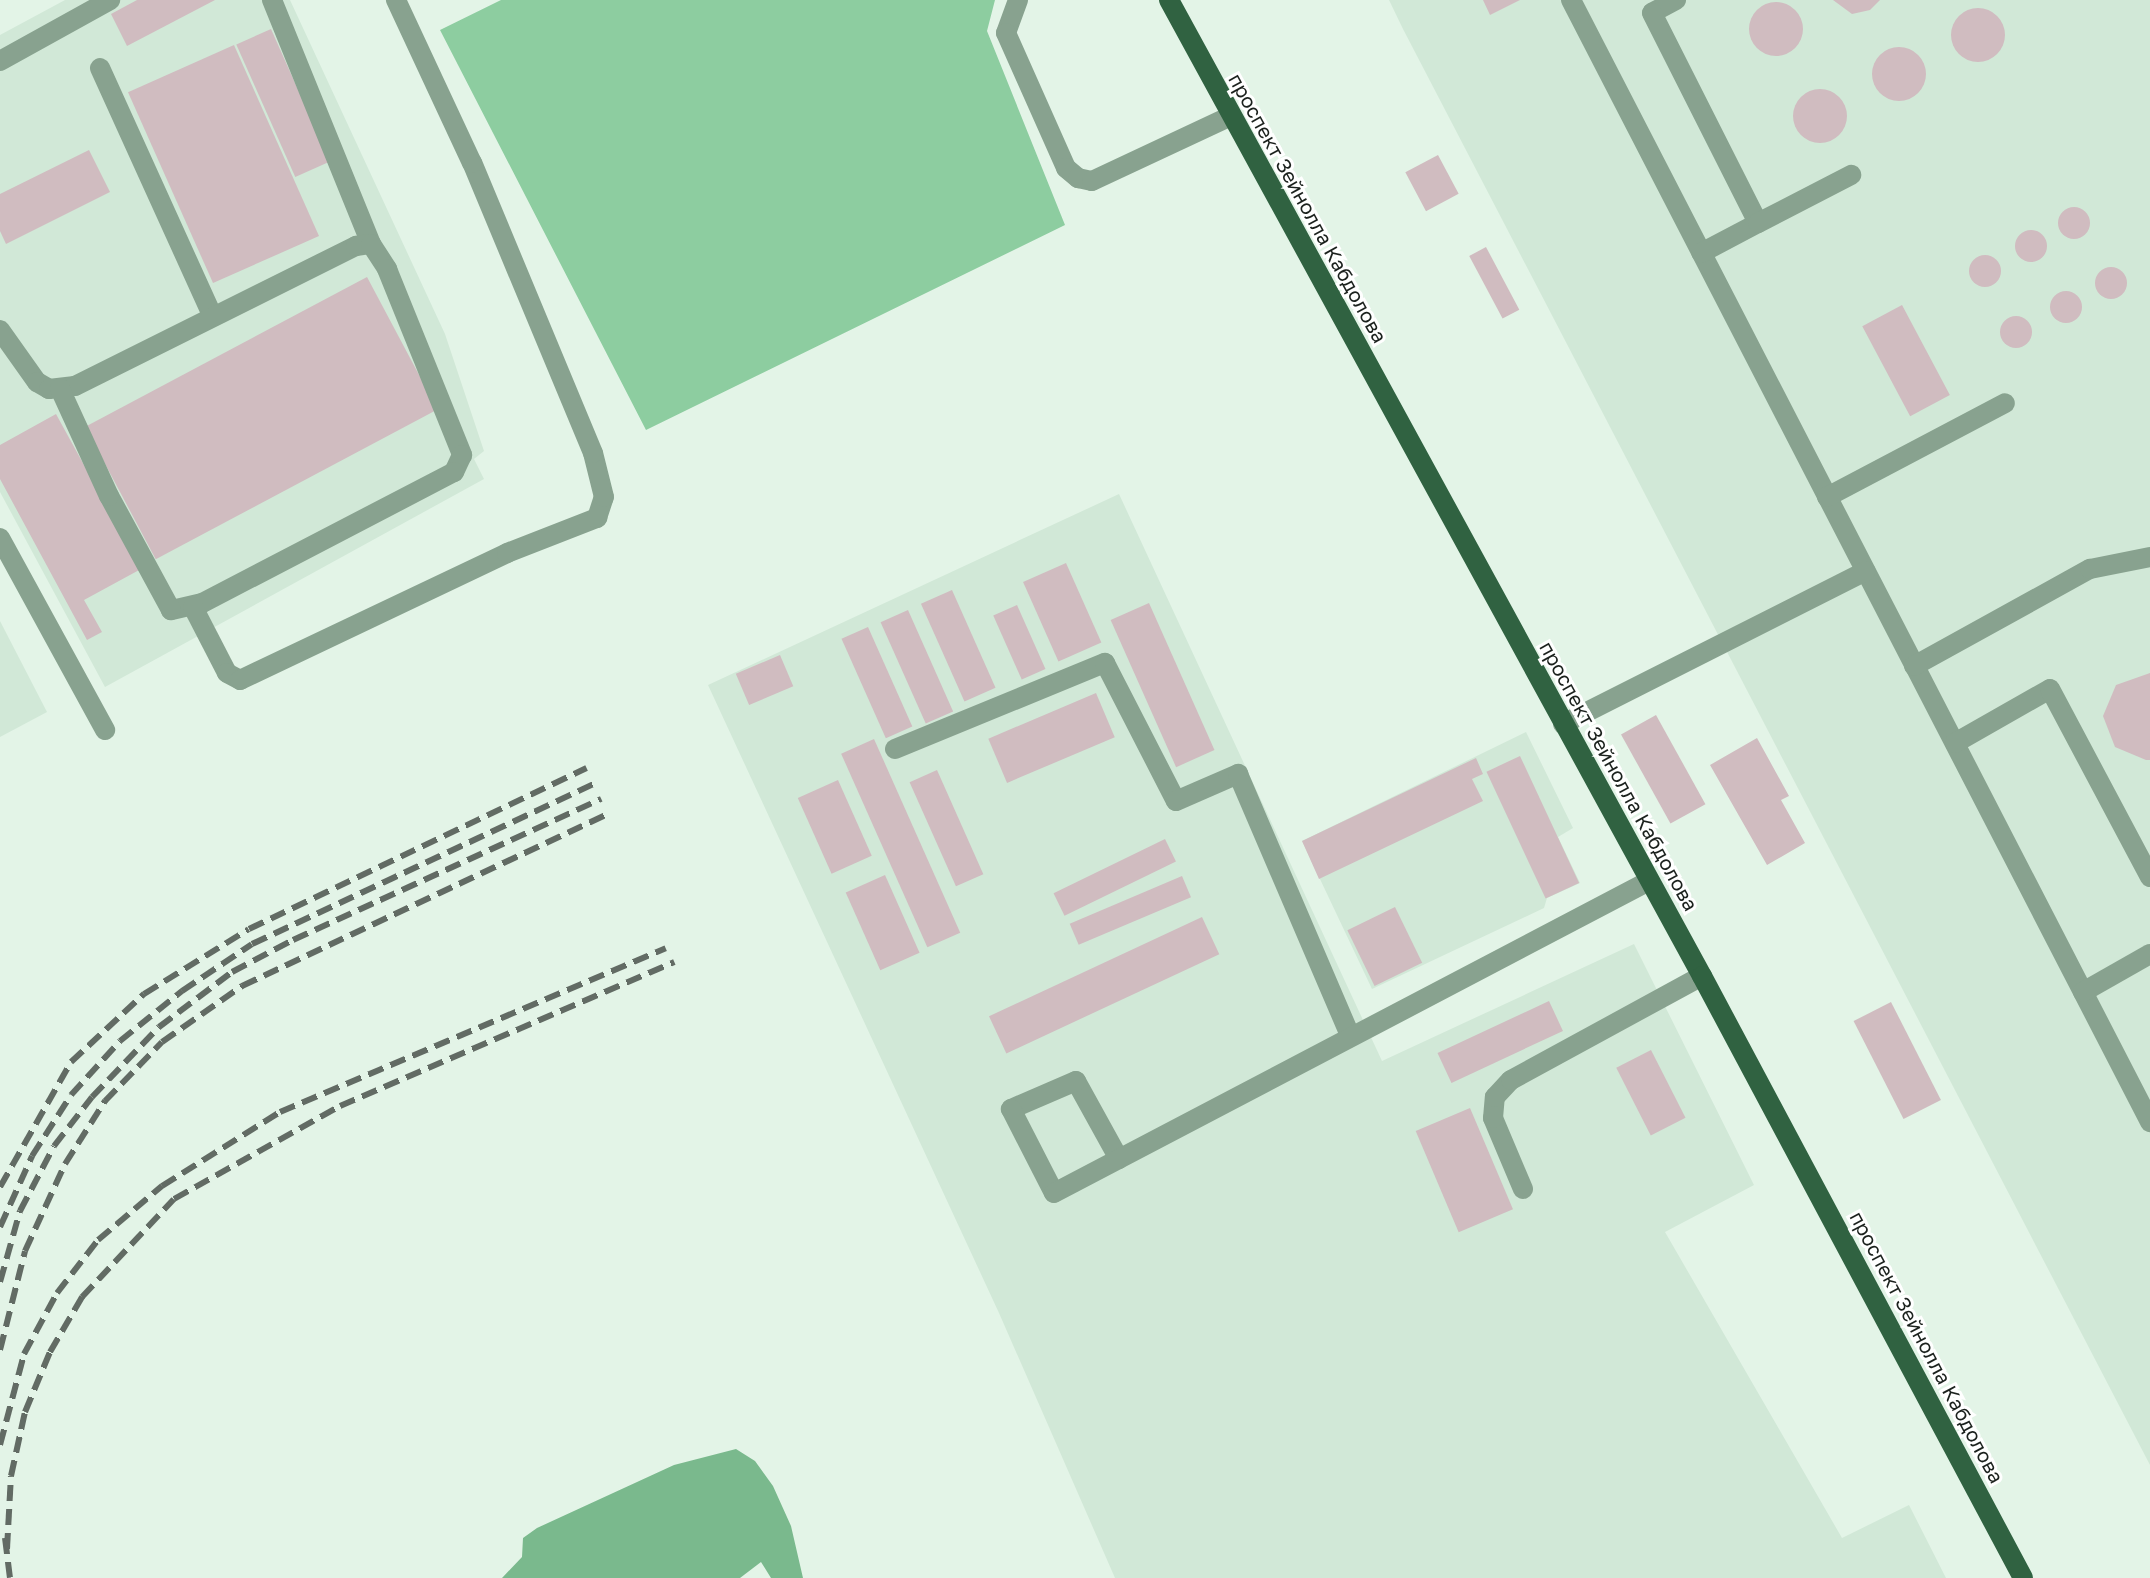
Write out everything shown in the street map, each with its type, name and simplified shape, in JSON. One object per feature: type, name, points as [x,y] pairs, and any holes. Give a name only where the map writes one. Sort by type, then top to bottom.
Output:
[{"type":"main road","name":"проспект Зейнолла Кабдолова","points":[[1169,0],[1702,976],[2023,1578]]},
{"type":"lane","points":[[0,61],[110,0]]},
{"type":"lane","points":[[60,389],[109,496],[171,610],[193,607],[454,472],[459,464],[463,446],[387,269],[371,244],[272,0]]},
{"type":"lane","points":[[193,607],[227,673],[240,680],[507,553],[597,518],[604,497],[593,453],[472,163],[396,0]]},
{"type":"lane","points":[[1018,0],[1006,33],[1066,168],[1078,178],[1092,181],[1231,116]]},
{"type":"lane","points":[[1571,0],[2150,1122]]},
{"type":"lane","points":[[1676,0],[1652,13],[1758,223]]},
{"type":"lane","points":[[100,68],[213,317]]},
{"type":"lane","points":[[1701,253],[1851,175]]},
{"type":"lane","points":[[0,330],[37,382],[60,389],[356,246],[371,244]]},
{"type":"lane","points":[[1827,497],[2005,403]]},
{"type":"lane","points":[[0,538],[105,730]]},
{"type":"lane","points":[[1914,666],[2090,569],[2150,557]]},
{"type":"lane","points":[[1563,724],[1866,571]]},
{"type":"lane","points":[[895,749],[1105,663],[1176,801],[1238,774],[1350,1035]]},
{"type":"lane","points":[[1955,743],[2050,689],[2150,877]]},
{"type":"lane","points":[[1119,1159],[1076,1081],[1011,1109],[1054,1193],[1119,1159],[1350,1035],[1649,881]]},
{"type":"lane","points":[[2083,992],[2150,954]]},
{"type":"lane","points":[[1523,1189],[1493,1118],[1495,1097],[1511,1080],[1702,976]]},
{"type":"lane","points":[[2131,1086],[2150,1076]]},
{"type":"shaded area","points":[[65,0],[290,0],[445,334],[484,451],[474,459],[484,479],[105,687],[0,492],[0,35]]},
{"type":"shaded area","points":[[501,0],[995,0],[987,31],[1065,225],[646,430],[440,30]]},
{"type":"shaded area","points":[[1389,0],[2150,0],[2150,1465],[1403,29]]},
{"type":"shaded area","points":[[1119,494],[1382,1061],[1634,944],[1754,1185],[1665,1232],[1842,1538],[1909,1505],[1946,1578],[1115,1578],[999,1313],[708,685]]},
{"type":"shaded area","points":[[0,621],[47,712],[0,737]]},
{"type":"shaded area","points":[[1526,732],[1573,828],[1558,837],[1580,883],[1547,898],[1544,908],[1372,989],[1302,841]]},
{"type":"shaded area","points":[[736,1449],[755,1461],[773,1486],[791,1526],[803,1578],[771,1578],[761,1562],[740,1578],[502,1578],[522,1557],[523,1538],[537,1528],[674,1465]]},
{"type":"building","points":[[137,0],[215,0],[127,46],[111,14]]},
{"type":"building","points":[[1483,0],[1520,0],[1490,15]]},
{"type":"building","points":[[1833,0],[1880,0],[1870,10],[1852,14]]},
{"type":"building","points":[[1776,2],[1795,10],[1803,29],[1795,48],[1776,56],[1757,48],[1749,29],[1757,10]]},
{"type":"building","points":[[1978,8],[1997,16],[2005,35],[1997,54],[1978,62],[1959,54],[1951,35],[1959,16]]},
{"type":"building","points":[[271,29],[330,161],[295,177],[236,44]]},
{"type":"building","points":[[234,45],[319,236],[213,283],[128,92]]},
{"type":"building","points":[[1899,47],[1918,55],[1926,74],[1918,93],[1899,101],[1880,93],[1872,74],[1880,55]]},
{"type":"building","points":[[1820,89],[1839,97],[1847,116],[1839,135],[1820,143],[1801,135],[1793,116],[1801,97]]},
{"type":"building","points":[[89,150],[110,192],[6,244],[0,231],[0,194]]},
{"type":"building","points":[[1438,155],[1459,194],[1426,211],[1405,172]]},
{"type":"building","points":[[2074,207],[2085,212],[2090,223],[2085,234],[2074,239],[2063,234],[2058,223],[2063,212]]},
{"type":"building","points":[[2031,230],[2042,235],[2047,246],[2042,257],[2031,262],[2020,257],[2015,246],[2020,235]]},
{"type":"building","points":[[1486,247],[1519,310],[1503,319],[1469,256]]},
{"type":"building","points":[[1985,255],[1996,260],[2001,271],[1996,282],[1985,287],[1974,282],[1969,271],[1974,260]]},
{"type":"building","points":[[2111,267],[2122,272],[2127,283],[2122,294],[2111,299],[2100,294],[2095,283],[2100,272]]},
{"type":"building","points":[[367,277],[437,409],[156,559],[85,427]]},
{"type":"building","points":[[2066,291],[2077,296],[2082,307],[2077,318],[2066,323],[2055,318],[2050,307],[2055,296]]},
{"type":"building","points":[[1902,305],[1950,395],[1910,416],[1862,326]]},
{"type":"building","points":[[2016,316],[2027,321],[2032,332],[2027,343],[2016,348],[2005,343],[2000,332],[2005,321]]},
{"type":"building","points":[[56,414],[141,569],[84,600],[102,632],[87,640],[0,479],[0,445]]},
{"type":"building","points":[[1066,563],[1101,642],[1058,662],[1023,582]]},
{"type":"building","points":[[952,590],[996,688],[964,702],[921,604]]},
{"type":"building","points":[[1149,603],[1214,750],[1176,767],[1111,620]]},
{"type":"building","points":[[1017,605],[1045,669],[1022,680],[993,616]]},
{"type":"building","points":[[908,610],[953,711],[926,724],[881,622]]},
{"type":"building","points":[[868,627],[912,727],[886,738],[842,639]]},
{"type":"building","points":[[780,655],[793,686],[749,705],[736,674]]},
{"type":"building","points":[[2150,673],[2150,760],[2146,760],[2115,747],[2103,716],[2116,685]]},
{"type":"building","points":[[1096,693],[1115,737],[1007,783],[988,739]]},
{"type":"building","points":[[1656,715],[1705,804],[1670,824],[1621,734]]},
{"type":"building","points":[[1757,738],[1789,796],[1781,800],[1805,843],[1767,865],[1710,765]]},
{"type":"building","points":[[874,739],[960,933],[927,947],[841,754]]},
{"type":"building","points":[[1520,756],[1579,883],[1546,899],[1486,772]]},
{"type":"building","points":[[1476,758],[1483,774],[1472,779],[1483,801],[1319,879],[1302,841]]},
{"type":"building","points":[[937,770],[983,874],[956,886],[910,782]]},
{"type":"building","points":[[838,780],[872,856],[832,874],[798,798]]},
{"type":"building","points":[[1165,839],[1176,861],[1065,916],[1054,893]]},
{"type":"building","points":[[885,875],[920,953],[880,970],[846,892]]},
{"type":"building","points":[[1182,876],[1191,897],[1079,945],[1070,924]]},
{"type":"building","points":[[1395,907],[1422,963],[1375,986],[1347,930]]},
{"type":"building","points":[[1202,917],[1219,954],[1006,1053],[989,1016]]},
{"type":"building","points":[[1549,1001],[1563,1031],[1451,1083],[1438,1053]]},
{"type":"building","points":[[1891,1002],[1941,1100],[1904,1119],[1854,1021]]},
{"type":"building","points":[[1651,1050],[1686,1118],[1651,1135],[1616,1068]]},
{"type":"building","points":[[1470,1108],[1513,1209],[1459,1232],[1416,1131]]},
{"type":"railway","points":[[0,1187],[71,1062],[144,994],[249,929],[587,768]]},
{"type":"railway","points":[[0,1227],[32,1156],[71,1095],[120,1041],[182,991],[252,944],[594,784]]},
{"type":"railway","points":[[0,1282],[20,1211],[54,1146],[92,1097],[159,1027],[232,972],[293,940],[601,799]]},
{"type":"railway","points":[[0,1350],[25,1251],[65,1164],[105,1101],[162,1042],[242,986],[607,814]]},
{"type":"railway","points":[[0,1445],[24,1354],[57,1293],[98,1240],[162,1186],[280,1112],[666,948]]},
{"type":"railway","points":[[7,1549],[11,1476],[25,1412],[50,1352],[82,1297],[174,1199],[340,1106],[674,962]]},
{"type":"railway","points":[[5,1538],[10,1578]]}]
